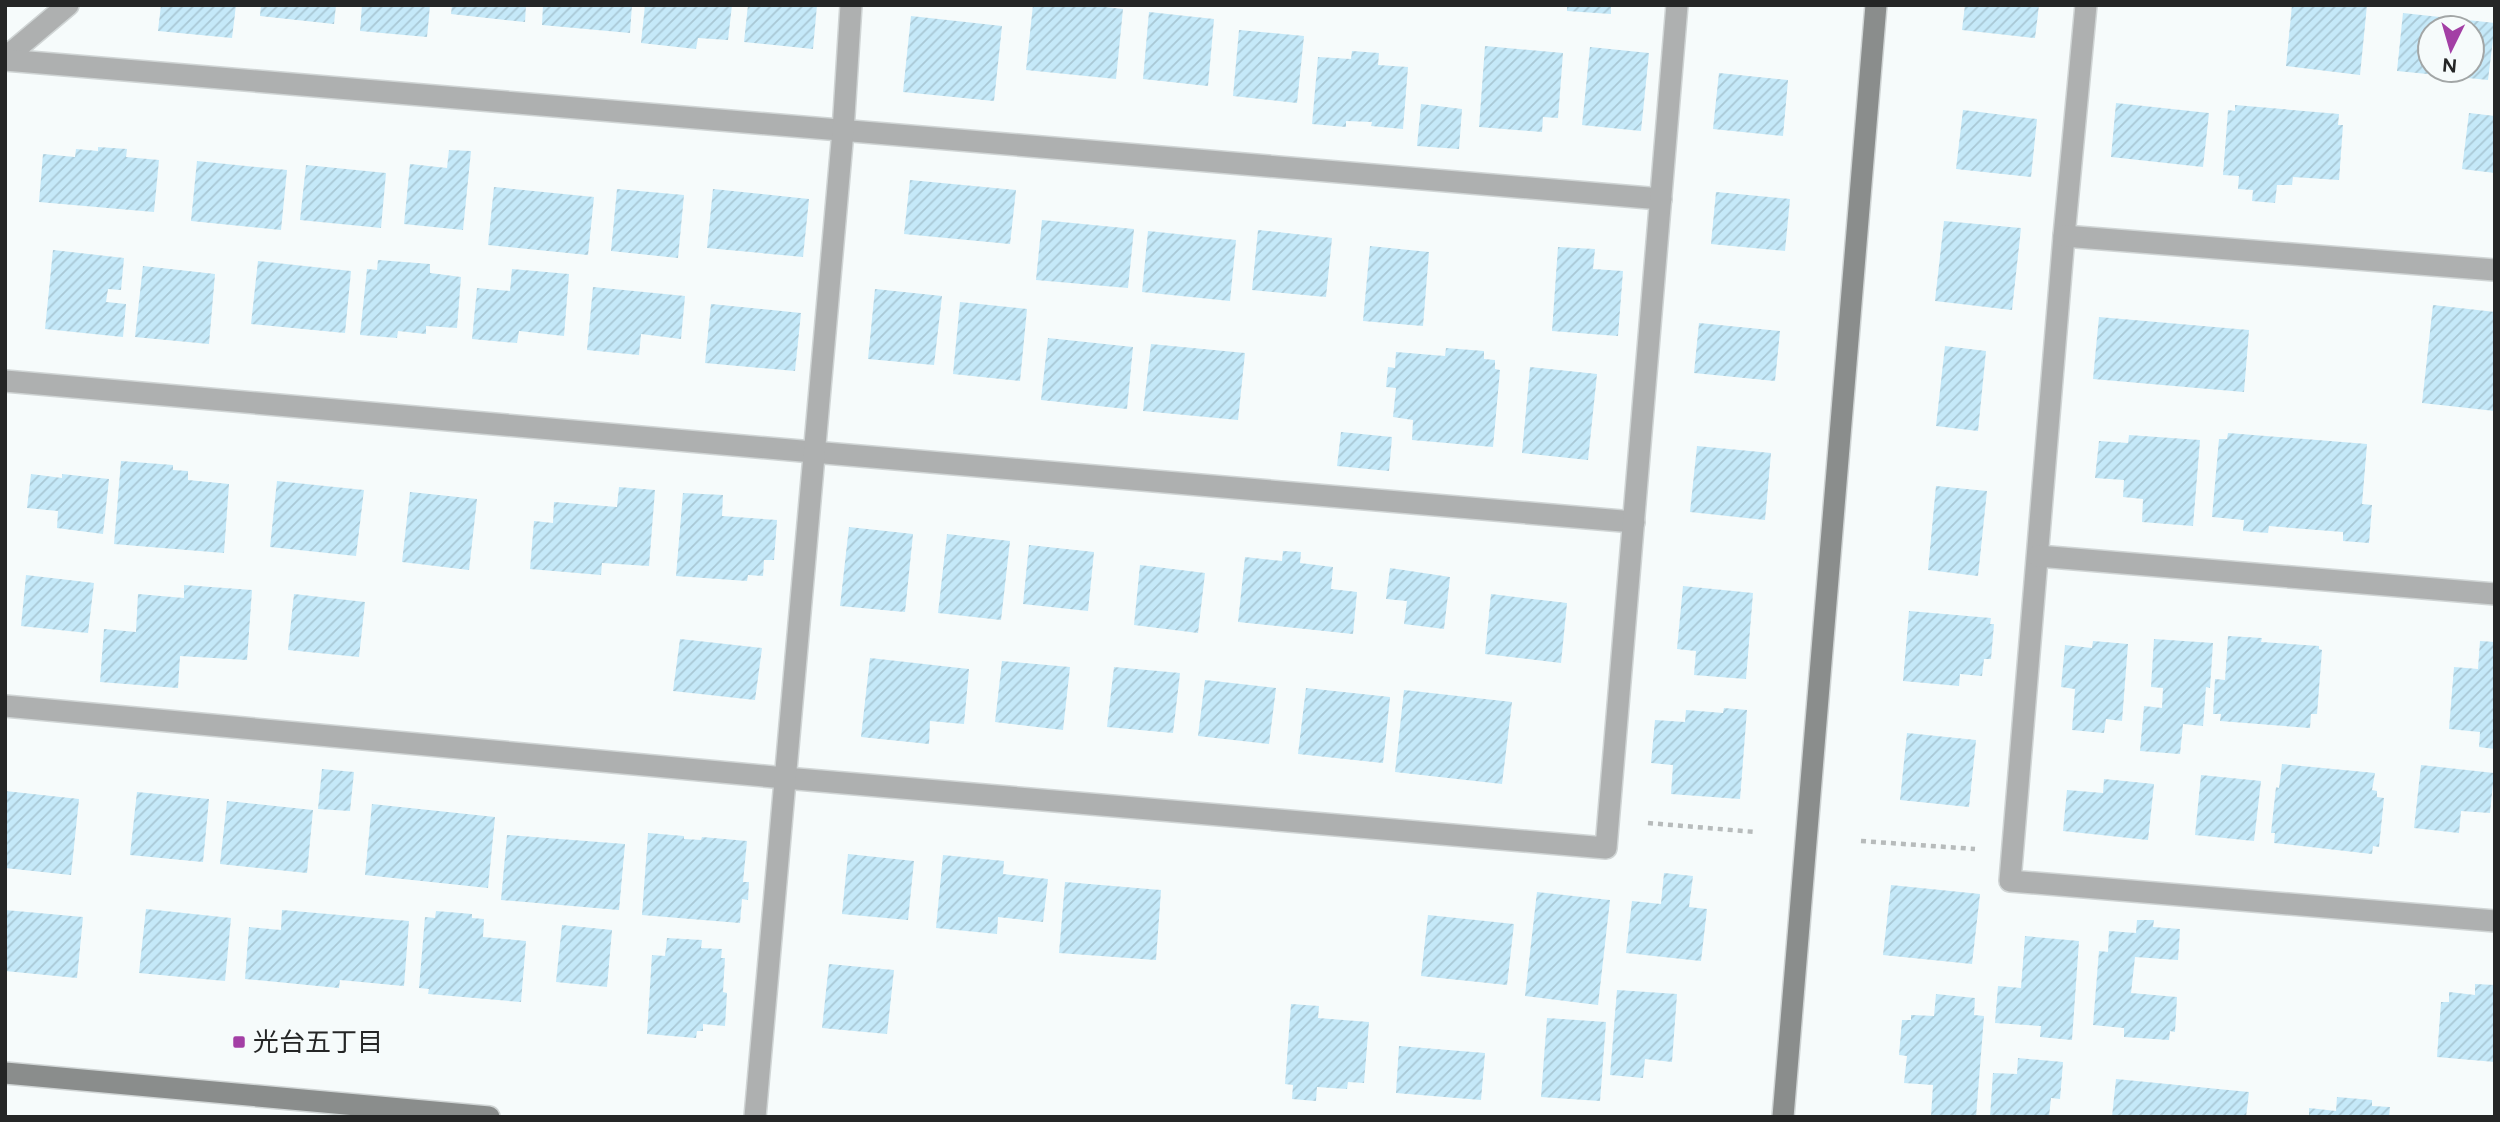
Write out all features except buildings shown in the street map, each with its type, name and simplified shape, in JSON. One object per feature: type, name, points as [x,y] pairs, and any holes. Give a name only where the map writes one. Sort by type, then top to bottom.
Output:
[{"type":"street","points":[[5,59],[68,5]]},
{"type":"street","points":[[755,1117],[843,131],[851,5]]},
{"type":"street","points":[[5,706],[785,778],[1606,848],[1677,5]]},
{"type":"street","points":[[1783,1117],[1876,5]]},
{"type":"street","points":[[2086,5],[2010,881],[2495,922]]},
{"type":"street","points":[[5,59],[1661,199]]},
{"type":"street","points":[[2064,236],[2495,270]]},
{"type":"street","points":[[5,381],[1634,522]]},
{"type":"street","points":[[2038,556],[2495,594]]},
{"type":"street","points":[[5,1073],[489,1117]]},
{"type":"path","points":[[1608,819],[1755,832]]},
{"type":"path","points":[[1861,841],[2013,851]]},
{"type":"place","name":"光台五丁目","points":[[239,1042]]}]
